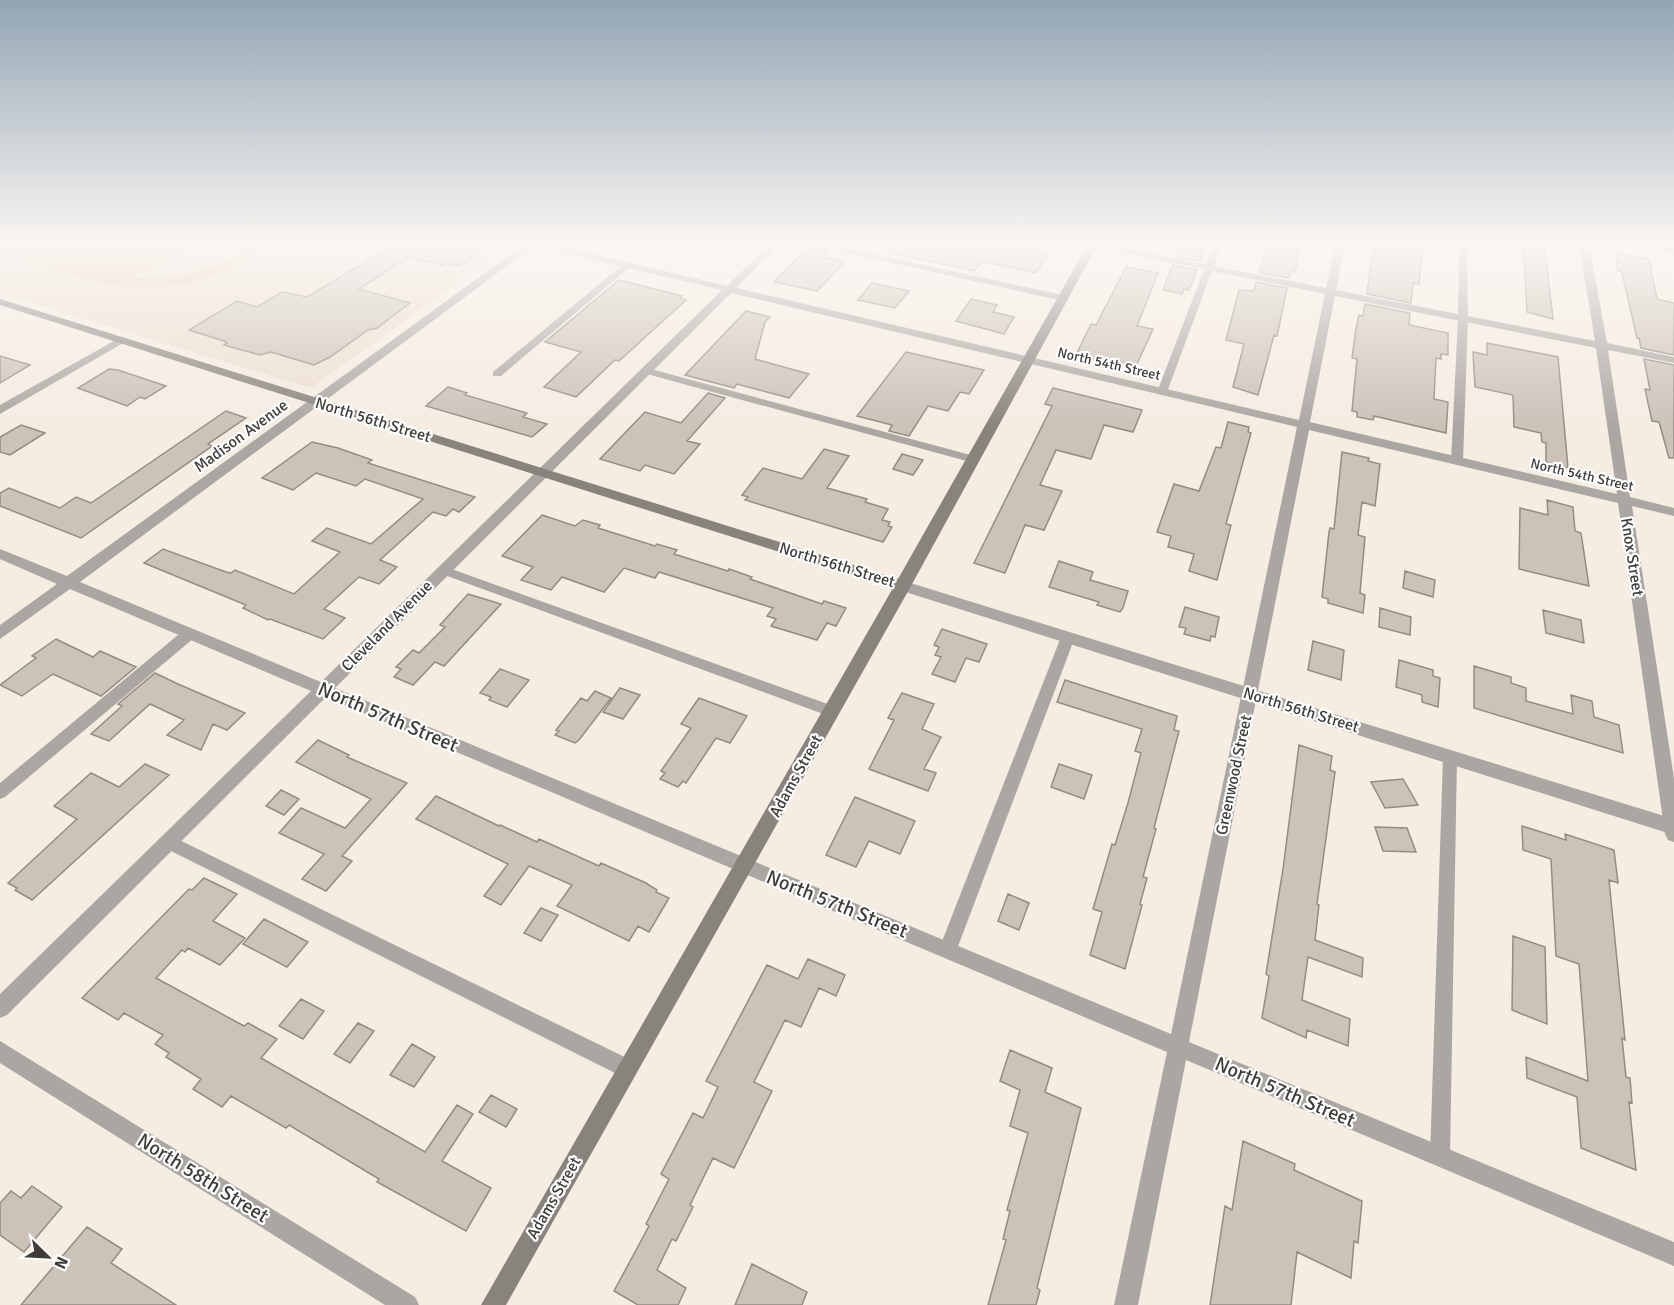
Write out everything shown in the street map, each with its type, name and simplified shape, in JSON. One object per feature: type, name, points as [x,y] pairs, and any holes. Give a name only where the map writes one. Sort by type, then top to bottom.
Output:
[{"type":"main road","name":"North 56th Street","points":[[9,305],[904,586]]},
{"type":"main road","name":"Adams Street","points":[[493,1305],[746,866],[1059,305]]},
{"type":"street","name":"Madison Avenue","points":[[0,633],[447,305]]},
{"type":"street","name":"Cleveland Avenue","points":[[0,1008],[714,305]]},
{"type":"street","name":"North 54th Street","points":[[793,305],[1674,513]]},
{"type":"street","name":"Greenwood Street","points":[[1126,1305],[1327,305]]},
{"type":"street","points":[[1394,305],[1674,360]]},
{"type":"street","name":"Knox Street","points":[[1594,305],[1674,830]]},
{"type":"street","points":[[0,410],[121,340]]},
{"type":"street","name":"North 57th Street","points":[[0,554],[1674,1254]]},
{"type":"street","name":"North 56th Street","points":[[904,586],[1450,757],[1674,830]]},
{"type":"street","name":"North 58th Street","points":[[0,1051],[407,1305]]},
{"type":"lane","points":[[497,374],[580,305]]},
{"type":"lane","points":[[1162,392],[1195,305]]},
{"type":"lane","points":[[1457,461],[1463,305]]},
{"type":"lane","points":[[646,370],[974,459]]},
{"type":"lane","points":[[443,570],[831,711]]},
{"type":"lane","points":[[0,792],[189,634]]},
{"type":"lane","points":[[948,949],[1068,637]]},
{"type":"lane","points":[[1440,1156],[1450,757]]},
{"type":"lane","points":[[169,842],[628,1069]]},
{"type":"shaded area","points":[[39,305],[427,305],[311,388]]},
{"type":"building","points":[[231,305],[257,307],[261,305],[407,305],[377,328],[368,330],[330,357],[314,365],[271,352],[260,355],[224,345],[227,343],[224,341],[189,330]]},
{"type":"building","points":[[589,305],[681,305],[619,361],[615,360],[576,397],[544,387],[581,352],[545,342]]},
{"type":"building","points":[[881,305],[898,305],[895,308]]},
{"type":"building","points":[[967,305],[997,305],[993,312],[1014,317],[1004,334],[956,321]]},
{"type":"building","points":[[1106,305],[1145,305],[1137,326],[1153,329],[1136,366],[1110,360],[1108,363],[1076,355],[1091,324],[1096,325]]},
{"type":"building","points":[[1235,305],[1283,305],[1277,336],[1274,335],[1258,395],[1233,387],[1244,344],[1226,340]]},
{"type":"building","points":[[1365,305],[1370,305],[1410,313],[1409,325],[1448,333],[1448,355],[1441,354],[1441,359],[1436,358],[1434,399],[1448,402],[1446,433],[1374,416],[1373,420],[1357,417],[1357,412],[1352,411],[1357,359],[1352,358],[1359,315],[1363,316]]},
{"type":"building","points":[[1527,305],[1551,305],[1553,319],[1527,312]]},
{"type":"building","points":[[1629,305],[1674,305],[1674,355],[1641,348],[1639,338],[1637,338]]},
{"type":"building","points":[[746,311],[770,317],[765,322],[755,359],[809,374],[789,398],[737,384],[734,388],[685,375]]},
{"type":"building","points":[[1487,343],[1558,357],[1568,468],[1546,462],[1546,443],[1542,442],[1541,433],[1514,427],[1513,395],[1475,387],[1473,352],[1487,355]]},
{"type":"building","points":[[906,352],[984,370],[969,394],[960,392],[948,411],[928,406],[909,436],[889,431],[892,425],[857,416]]},
{"type":"building","points":[[0,356],[30,365],[0,383]]},
{"type":"building","points":[[1644,359],[1674,365],[1674,458],[1669,458],[1659,422],[1652,421],[1645,389],[1650,390]]},
{"type":"building","points":[[109,369],[166,386],[145,399],[140,397],[127,406],[78,388]]},
{"type":"building","points":[[448,387],[467,393],[465,395],[527,413],[523,417],[547,424],[532,437],[426,406]]},
{"type":"building","points":[[1053,388],[1142,410],[1133,432],[1104,425],[1091,459],[1056,450],[1040,485],[1062,491],[1044,530],[1025,525],[1005,573],[974,563],[1052,406],[1045,404]]},
{"type":"building","points":[[708,393],[725,398],[687,441],[700,444],[674,474],[645,465],[640,471],[600,459],[645,412],[681,423]]},
{"type":"building","points":[[226,411],[246,418],[208,444],[212,446],[81,538],[0,506],[0,493],[9,488],[60,508],[76,497],[91,503]]},
{"type":"building","points":[[1228,422],[1249,427],[1248,432],[1251,433],[1226,524],[1231,525],[1217,580],[1189,571],[1194,554],[1168,547],[1171,536],[1157,532],[1174,484],[1199,491],[1216,447],[1221,448]]},
{"type":"building","points":[[21,425],[45,433],[10,455],[0,452],[0,437]]},
{"type":"building","points":[[312,442],[338,448],[372,460],[368,463],[475,497],[459,512],[453,509],[446,516],[433,512],[380,560],[397,567],[379,584],[359,577],[324,609],[345,618],[323,639],[268,620],[243,608],[246,605],[144,563],[163,549],[226,572],[231,573],[235,570],[294,594],[340,552],[312,541],[327,528],[371,544],[423,499],[365,479],[356,486],[316,473],[293,490],[262,478]]},
{"type":"building","points":[[824,449],[849,456],[827,488],[867,499],[865,502],[888,509],[882,520],[890,522],[888,526],[892,527],[883,542],[745,500],[748,497],[742,495],[763,468],[802,479]]},
{"type":"building","points":[[1342,452],[1369,458],[1368,461],[1380,464],[1375,506],[1362,502],[1358,535],[1365,537],[1360,593],[1365,595],[1363,613],[1328,603],[1328,599],[1322,597],[1329,532],[1330,528],[1334,529]]},
{"type":"building","points":[[902,454],[923,460],[913,475],[893,469]]},
{"type":"building","points":[[1547,500],[1573,507],[1575,531],[1581,533],[1589,586],[1519,569],[1520,508],[1548,515]]},
{"type":"building","points":[[542,515],[575,526],[583,520],[600,525],[598,528],[655,546],[657,544],[677,550],[674,554],[728,571],[729,569],[752,577],[750,579],[822,604],[824,601],[846,608],[836,626],[827,623],[817,640],[771,626],[776,619],[767,616],[773,608],[659,572],[655,578],[624,568],[604,592],[562,577],[551,590],[521,580],[533,567],[502,556]]},
{"type":"building","points":[[1059,561],[1093,572],[1090,580],[1128,591],[1120,612],[1097,605],[1099,602],[1049,587]]},
{"type":"building","points":[[1405,571],[1435,580],[1433,597],[1403,588]]},
{"type":"building","points":[[468,594],[501,604],[444,666],[435,662],[413,685],[394,677],[401,669],[396,667],[413,650],[419,653],[445,627],[440,625]]},
{"type":"building","points":[[1185,607],[1219,617],[1215,637],[1211,636],[1210,641],[1184,634],[1186,628],[1179,627]]},
{"type":"building","points":[[1380,608],[1411,617],[1410,635],[1379,627]]},
{"type":"building","points":[[1543,610],[1581,620],[1584,643],[1546,633]]},
{"type":"building","points":[[942,629],[987,644],[979,662],[966,658],[955,682],[932,674],[941,657],[935,655],[939,647],[934,645]]},
{"type":"building","points":[[56,639],[93,657],[100,651],[136,667],[101,696],[53,674],[22,696],[0,685],[36,658],[32,656]]},
{"type":"building","points":[[1313,641],[1344,650],[1341,680],[1308,670]]},
{"type":"building","points":[[1399,660],[1433,670],[1433,676],[1440,678],[1438,707],[1422,702],[1422,695],[1396,687]]},
{"type":"building","points":[[1474,666],[1511,677],[1511,683],[1526,688],[1526,701],[1573,714],[1571,695],[1592,701],[1594,717],[1619,725],[1623,753],[1474,708]]},
{"type":"building","points":[[500,669],[529,680],[507,707],[489,700],[491,697],[480,693]]},
{"type":"building","points":[[155,673],[245,713],[227,730],[213,724],[201,750],[167,735],[184,720],[150,704],[109,741],[91,734],[122,706],[118,704]]},
{"type":"building","points":[[1065,680],[1177,716],[1174,730],[1179,731],[1154,828],[1156,829],[1143,877],[1147,878],[1140,904],[1142,905],[1125,969],[1090,955],[1102,912],[1093,909],[1112,844],[1115,845],[1128,803],[1141,753],[1135,751],[1142,729],[1057,702]]},
{"type":"building","points":[[620,688],[640,695],[623,719],[603,712]]},
{"type":"building","points":[[595,691],[611,698],[579,740],[575,743],[555,735],[559,731],[556,730],[581,698],[587,701]]},
{"type":"building","points":[[902,693],[934,704],[922,729],[941,737],[924,769],[936,773],[928,791],[869,769],[894,720],[888,718]]},
{"type":"building","points":[[699,698],[747,716],[730,743],[716,738],[686,783],[683,781],[678,787],[660,779],[665,773],[661,771],[691,728],[681,724]]},
{"type":"building","points":[[318,740],[349,755],[347,757],[407,783],[342,856],[352,861],[326,891],[302,879],[324,854],[279,833],[301,808],[345,828],[371,799],[296,762]]},
{"type":"building","points":[[1299,745],[1332,756],[1330,770],[1335,772],[1317,904],[1319,905],[1315,940],[1363,958],[1362,977],[1308,957],[1302,1000],[1350,1019],[1348,1046],[1307,1030],[1306,1038],[1262,1018],[1269,976],[1266,974],[1283,869]]},
{"type":"building","points":[[145,764],[169,775],[32,900],[8,883],[77,819],[54,806],[91,773],[119,787]]},
{"type":"building","points":[[1059,764],[1092,775],[1084,799],[1051,787]]},
{"type":"building","points":[[1403,779],[1418,805],[1385,808],[1371,782]]},
{"type":"building","points":[[281,790],[299,799],[284,815],[266,806]]},
{"type":"building","points":[[436,796],[537,842],[539,839],[599,866],[601,863],[646,883],[657,890],[656,892],[669,898],[649,932],[638,926],[629,941],[557,906],[572,885],[529,866],[501,905],[484,896],[508,864],[416,819]]},
{"type":"building","points":[[855,797],[915,821],[900,854],[869,841],[856,867],[826,855]]},
{"type":"building","points":[[1522,826],[1566,840],[1565,834],[1614,850],[1618,883],[1609,880],[1625,1040],[1622,1038],[1626,1077],[1630,1078],[1632,1103],[1629,1102],[1636,1170],[1581,1148],[1577,1097],[1527,1078],[1526,1057],[1588,1081],[1579,964],[1556,956],[1551,859],[1523,850]]},
{"type":"building","points":[[1375,827],[1407,828],[1416,852],[1383,851]]},
{"type":"building","points":[[204,878],[237,894],[213,921],[245,938],[220,965],[188,948],[185,952],[182,950],[156,978],[244,1026],[248,1023],[277,1039],[261,1058],[425,1152],[457,1105],[473,1114],[442,1161],[491,1188],[466,1231],[377,1182],[379,1179],[289,1125],[286,1128],[231,1096],[222,1107],[193,1089],[201,1079],[166,1057],[169,1053],[155,1044],[163,1035],[124,1013],[118,1020],[82,998],[189,889],[192,890]]},
{"type":"building","points":[[1008,894],[1029,903],[1019,930],[998,921]]},
{"type":"building","points":[[541,908],[558,915],[541,941],[524,933]]},
{"type":"building","points":[[264,919],[308,942],[287,967],[243,944]]},
{"type":"building","points":[[1513,936],[1545,947],[1547,1024],[1512,1010]]},
{"type":"building","points":[[808,959],[845,975],[836,996],[819,988],[801,1027],[785,1020],[754,1082],[772,1091],[734,1168],[713,1158],[690,1205],[693,1207],[676,1241],[672,1239],[657,1270],[686,1288],[678,1305],[638,1305],[614,1291],[649,1226],[646,1224],[669,1179],[661,1174],[693,1113],[703,1118],[718,1087],[706,1081],[767,965],[798,979]]},
{"type":"building","points":[[301,999],[324,1011],[303,1039],[279,1026]]},
{"type":"building","points":[[358,1023],[374,1031],[350,1063],[334,1054]]},
{"type":"building","points":[[412,1044],[435,1057],[414,1087],[390,1075]]},
{"type":"building","points":[[1010,1050],[1052,1068],[1045,1092],[1081,1108],[1037,1288],[1040,1290],[1036,1305],[988,1305],[1006,1240],[1003,1239],[1010,1211],[1007,1210],[1028,1133],[1010,1126],[1020,1090],[1000,1081]]},
{"type":"building","points":[[491,1095],[517,1109],[506,1127],[479,1112]]},
{"type":"building","points":[[1243,1141],[1295,1164],[1294,1170],[1362,1201],[1358,1243],[1354,1241],[1351,1278],[1297,1252],[1291,1305],[1210,1305],[1225,1206],[1232,1210]]},
{"type":"building","points":[[32,1186],[62,1207],[24,1252],[0,1235],[0,1203],[11,1191],[21,1198]]},
{"type":"building","points":[[87,1227],[122,1249],[111,1263],[176,1305],[21,1305]]},
{"type":"building","points":[[752,1264],[807,1292],[802,1305],[735,1305]]}]
